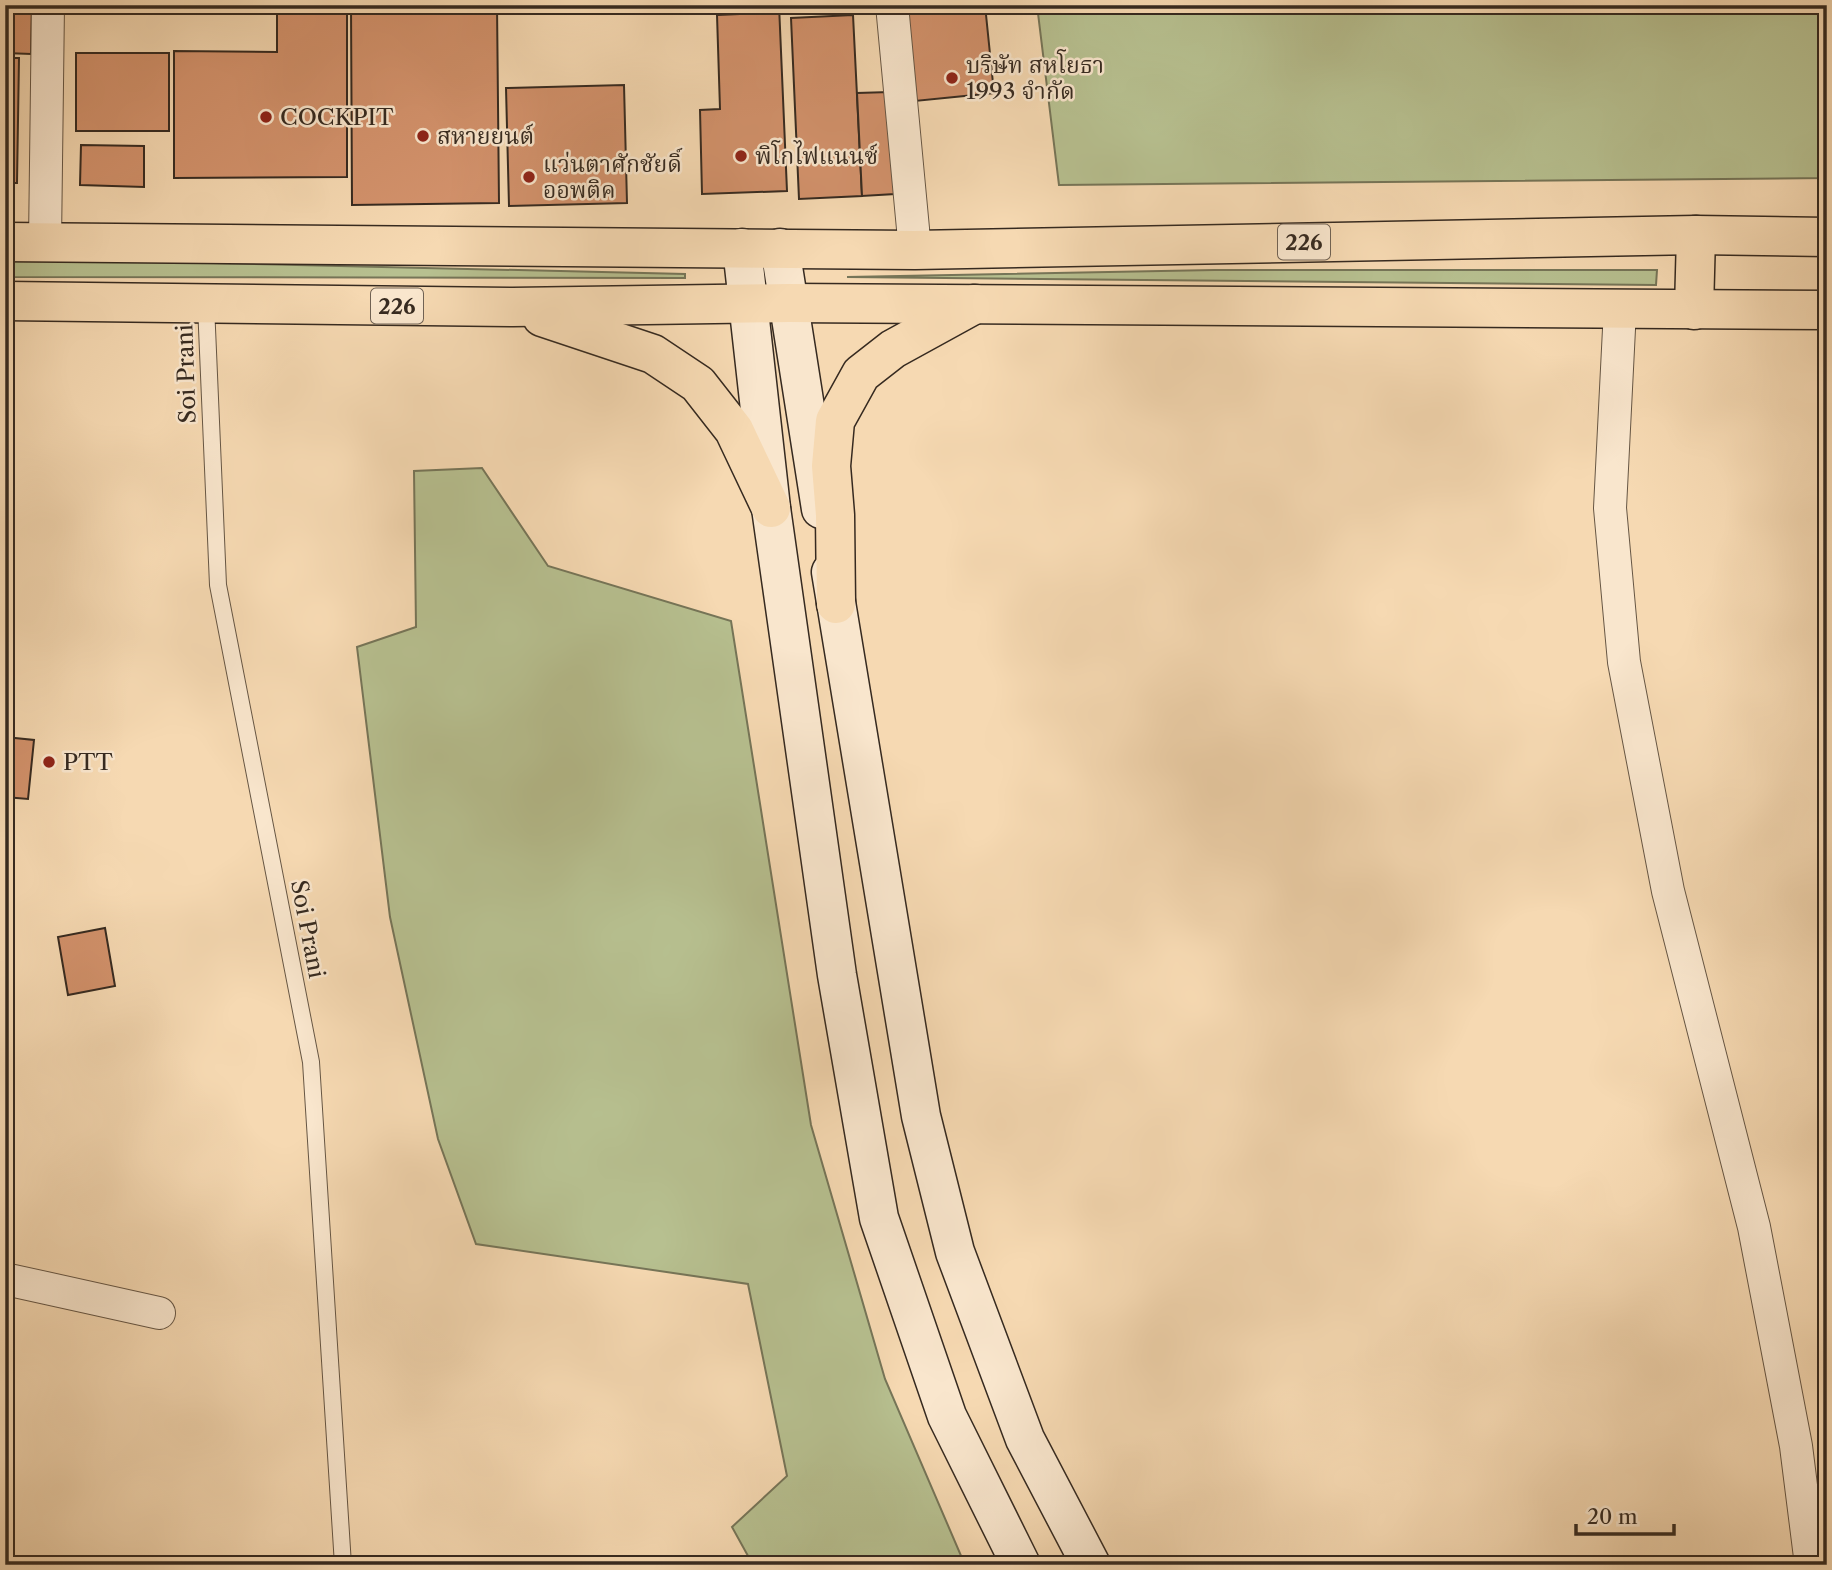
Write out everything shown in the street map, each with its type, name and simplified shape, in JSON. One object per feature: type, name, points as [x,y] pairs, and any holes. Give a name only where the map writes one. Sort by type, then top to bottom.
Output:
[{"type":"main road","name":"226","points":[[5,242],[915,250],[1696,235],[1827,237]]},
{"type":"main road","points":[[1694,310],[1696,235]]},
{"type":"main road","points":[[742,248],[771,509],[837,975],[879,1218],[947,1416],[1021,1565]]},
{"type":"main road","points":[[780,248],[921,1116],[956,1252],[1026,1439],[1091,1565]]},
{"type":"main road","name":"226","points":[[5,301],[513,307],[977,303],[1827,310]]},
{"type":"main road","points":[[836,604],[835,515],[831,466],[835,421],[861,374],[893,349],[977,303]]},
{"type":"main road","points":[[513,307],[653,354],[698,384],[734,430],[771,509]]},
{"type":"street","points":[[45,242],[48,5]]},
{"type":"street","points":[[892,5],[915,250]]},
{"type":"street","points":[[1620,309],[1610,508],[1624,662],[1668,891],[1754,1227],[1796,1446],[1811,1565]]},
{"type":"street","points":[[5,1279],[159,1313]]},
{"type":"lane","name":"Soi Prani","points":[[206,305],[218,585],[311,1062],[343,1565]]},
{"type":"green space","points":[[1037,5],[1827,5],[1827,178],[1059,185]]},
{"type":"green space","points":[[5,261],[172,262],[685,274],[685,278],[5,277]]},
{"type":"green space","points":[[1214,270],[1657,270],[1656,285],[847,277]]},
{"type":"green space","points":[[482,468],[548,566],[731,621],[811,1125],[885,1379],[965,1565],[753,1565],[732,1527],[787,1476],[748,1284],[476,1244],[438,1139],[390,917],[357,647],[416,627],[414,471]]},
{"type":"building","points":[[5,5],[32,5],[31,54],[5,53]]},
{"type":"building","points":[[277,5],[347,5],[347,177],[174,178],[174,51],[277,52]]},
{"type":"building","points":[[351,5],[497,5],[499,203],[352,205]]},
{"type":"building","points":[[739,5],[779,5],[787,191],[702,194],[700,110],[720,109],[717,15],[739,14]]},
{"type":"building","points":[[906,5],[985,5],[994,93],[915,101]]},
{"type":"building","points":[[853,15],[862,196],[799,199],[791,18]]},
{"type":"building","points":[[76,53],[169,53],[169,131],[76,131]]},
{"type":"building","points":[[5,58],[19,58],[17,183],[5,183]]},
{"type":"building","points":[[624,85],[627,203],[509,206],[506,88]]},
{"type":"building","points":[[890,92],[895,194],[862,196],[857,93]]},
{"type":"building","points":[[81,145],[144,146],[144,187],[80,185]]},
{"type":"building","points":[[5,737],[34,740],[28,799],[5,797]]},
{"type":"building","points":[[105,928],[115,986],[68,995],[58,937]]},
{"type":"place","name":"บริษัท สหโยธา 1993 จำกัด","points":[[952,78]]},
{"type":"place","name":"COCKPIT","points":[[266,117]]},
{"type":"place","name":"สหายยนต์","points":[[423,136]]},
{"type":"place","name":"พิโกไฟแนนซ์","points":[[741,156]]},
{"type":"place","name":"แว่นตาศักชัยดิ์ ออพติค","points":[[529,177]]},
{"type":"place","name":"PTT","points":[[49,762]]}]
